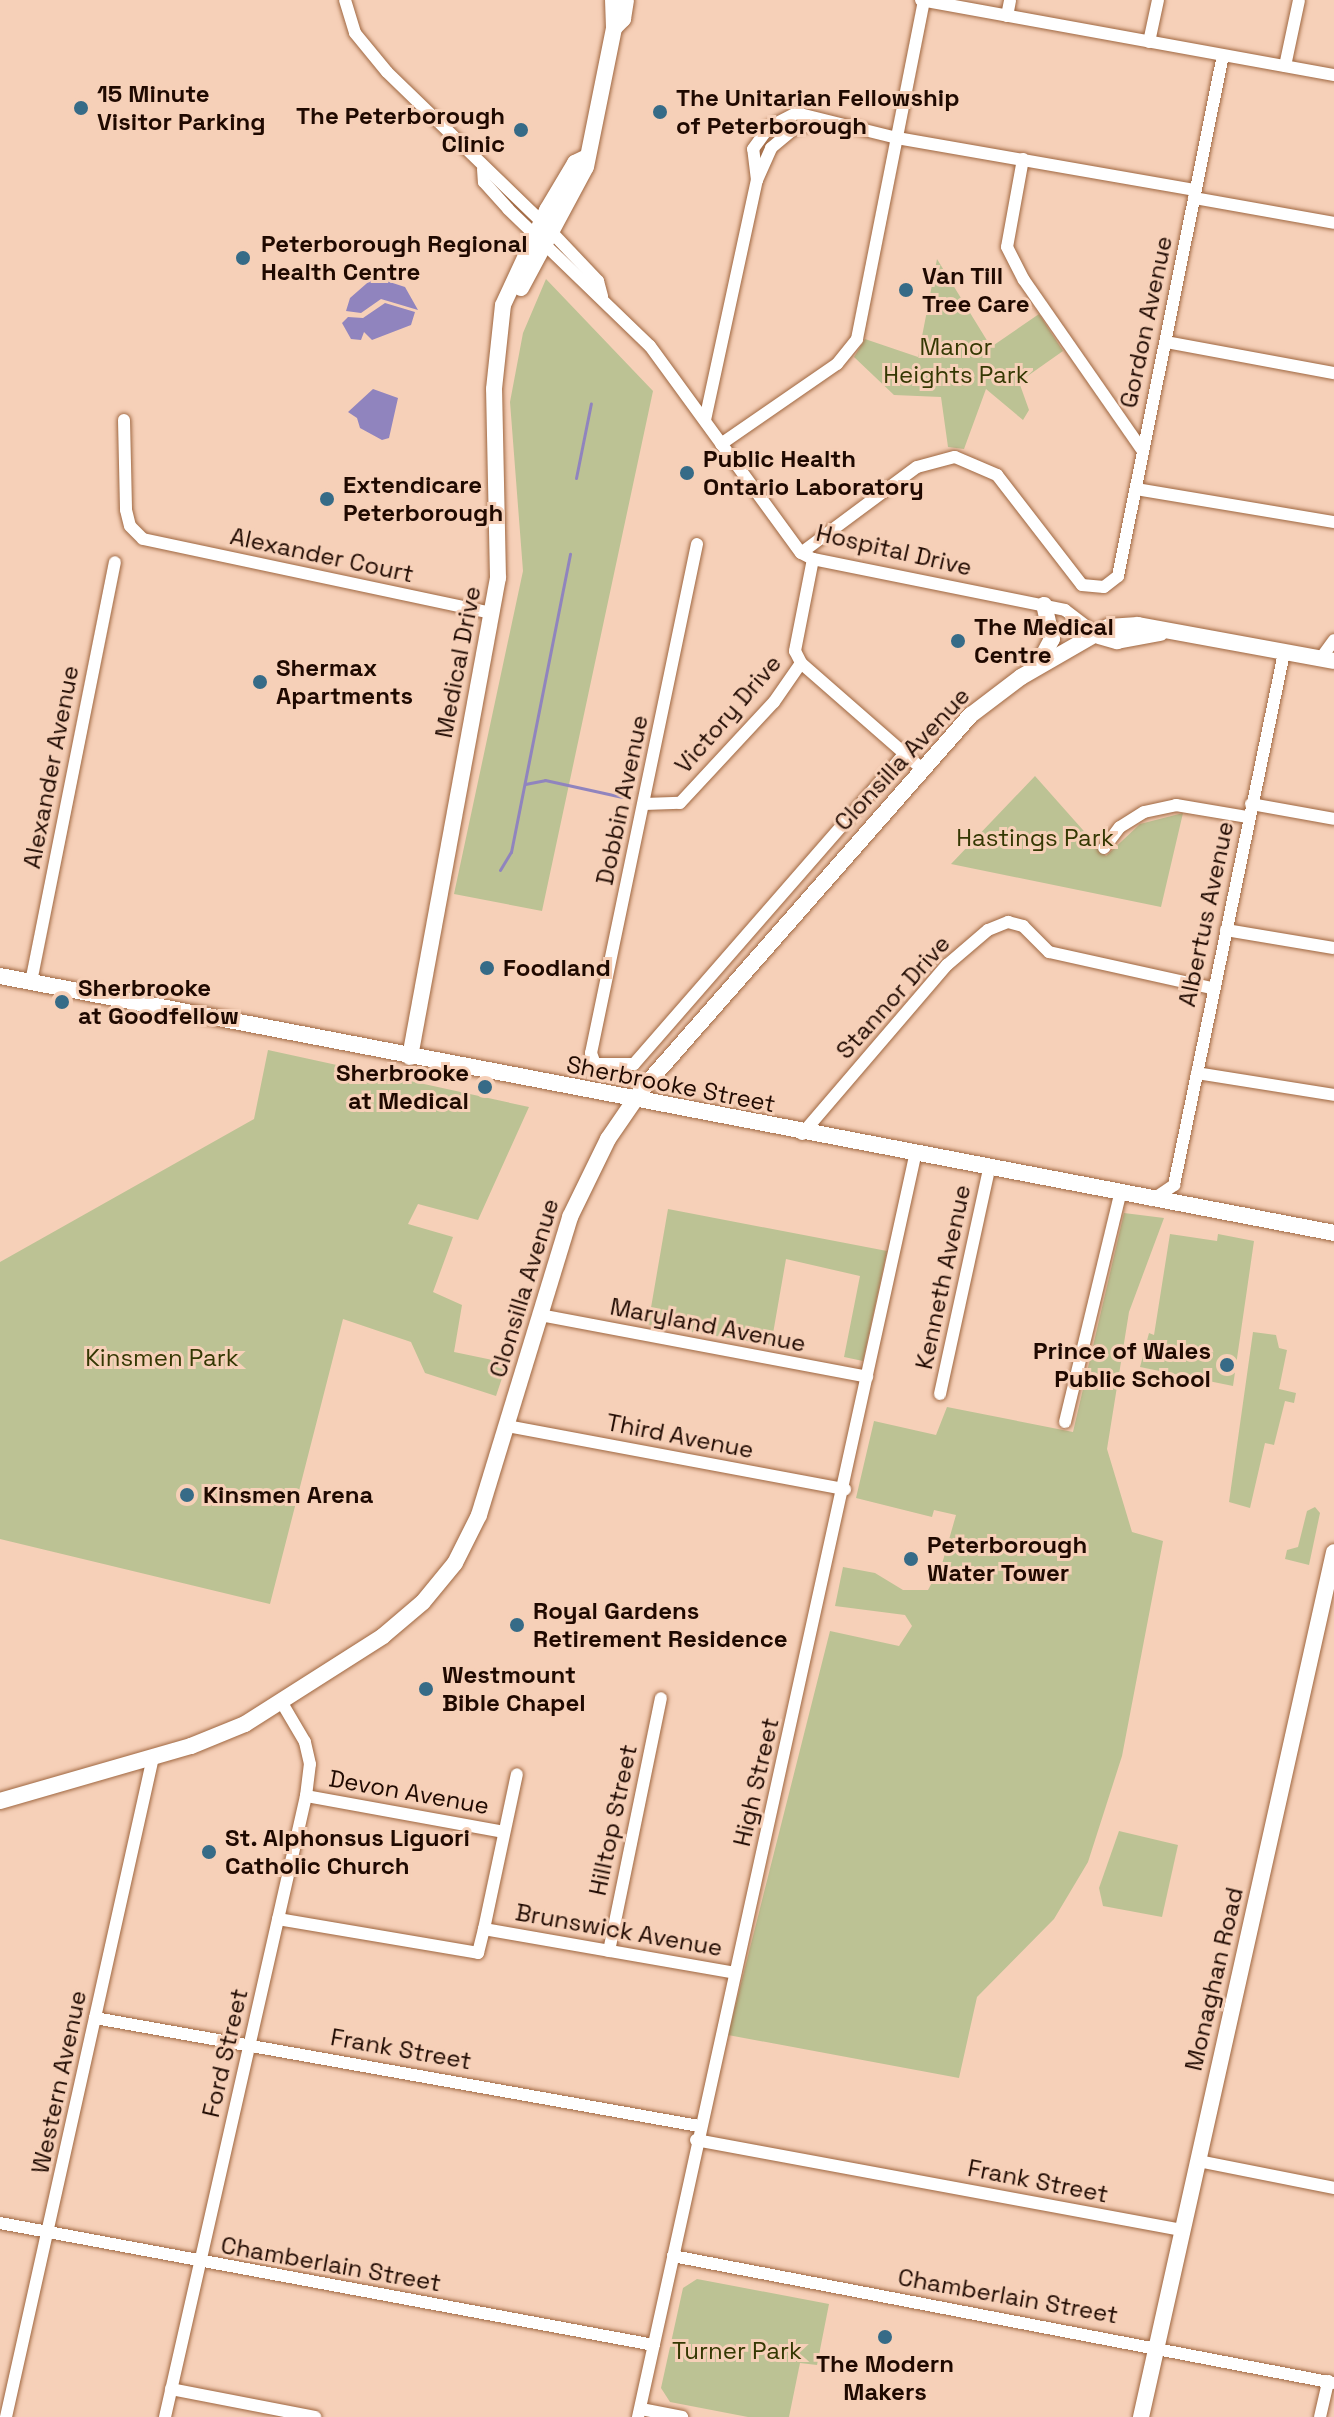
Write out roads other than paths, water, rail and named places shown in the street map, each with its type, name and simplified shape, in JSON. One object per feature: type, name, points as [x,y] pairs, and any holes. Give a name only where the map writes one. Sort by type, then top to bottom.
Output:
[{"type":"main road","name":"Medical Drive","points":[[405,1056],[411,1010],[418,1004],[498,578],[494,389],[503,325],[542,233],[586,167],[585,158],[614,28],[613,0]]},
{"type":"main road","name":"Medical Drive","points":[[614,28],[623,19],[626,0]]},
{"type":"main road","points":[[1036,668],[1052,639],[1044,605]]},
{"type":"main road","name":"Clonsilla Avenue","points":[[0,1801],[191,1746],[282,1703],[383,1636],[441,1581],[479,1515],[540,1315],[587,1175],[634,1101],[971,715],[1036,668],[1119,625],[1327,659]]},
{"type":"main road","name":"Sherbrooke Street","points":[[0,976],[915,1156],[1334,1233]]},
{"type":"main road","name":"Monaghan Road","points":[[1141,2417],[1331,1583],[1334,1552]]},
{"type":"street","name":"Hospital Drive","points":[[345,0],[355,33],[650,346],[807,556],[1044,605],[1075,614],[1099,636]]},
{"type":"street","points":[[721,444],[837,364],[857,339],[922,0],[1334,75]]},
{"type":"street","points":[[1007,16],[1010,0]]},
{"type":"street","points":[[1149,42],[1158,0]]},
{"type":"street","points":[[1285,66],[1299,0]]},
{"type":"street","name":"Gordon Avenue","points":[[807,556],[917,467],[955,457],[997,475],[1076,581],[1098,588],[1118,576],[1223,55]]},
{"type":"street","points":[[705,420],[757,180],[753,149],[769,127],[796,113],[897,138],[1023,159],[1334,223]]},
{"type":"street","points":[[1023,159],[1007,247],[1024,280],[1142,450]]},
{"type":"street","points":[[1166,342],[1334,373]]},
{"type":"street","name":"Alexander Court","points":[[124,420],[126,510],[130,526],[143,539],[492,613]]},
{"type":"street","points":[[1136,489],[1334,522]]},
{"type":"street","name":"Dobbin Avenue","points":[[595,1064],[591,1053],[697,544]]},
{"type":"street","points":[[807,556],[795,651],[801,663],[922,769]]},
{"type":"street","name":"Alexander Avenue","points":[[31,982],[115,562]]},
{"type":"street","points":[[1327,659],[1334,640]]},
{"type":"street","name":"Albertus Avenue","points":[[1174,1185],[1212,988],[1284,653]]},
{"type":"street","name":"Victory Drive","points":[[644,804],[680,803],[774,702],[801,663]]},
{"type":"street","name":"Clonsilla Avenue","points":[[595,1064],[634,1064],[905,753]]},
{"type":"street","points":[[1104,848],[1120,827],[1144,812],[1176,805],[1334,819]]},
{"type":"street","name":"Stannor Drive","points":[[802,1134],[947,965],[998,926],[1023,926],[1049,952],[1212,988]]},
{"type":"street","points":[[1226,930],[1334,948]]},
{"type":"street","points":[[1197,1073],[1334,1095]]},
{"type":"street","name":"High Street","points":[[640,2413],[699,2126],[845,1489],[915,1156]]},
{"type":"street","name":"Kenneth Avenue","points":[[940,1394],[989,1170]]},
{"type":"street","points":[[1152,1200],[1174,1185],[1204,1209]]},
{"type":"street","points":[[1065,1422],[1120,1194]]},
{"type":"street","name":"Maryland Avenue","points":[[540,1315],[867,1377]]},
{"type":"street","name":"Third Avenue","points":[[507,1426],[845,1489]]},
{"type":"street","name":"Hilltop Street","points":[[609,1951],[661,1698]]},
{"type":"street","name":"Ford Street","points":[[165,2417],[306,1796],[310,1764],[305,1742],[282,1703]]},
{"type":"street","name":"Western Avenue","points":[[6,2417],[153,1757]]},
{"type":"street","points":[[484,1929],[517,1774]]},
{"type":"street","name":"Devon Avenue","points":[[306,1796],[504,1832]]},
{"type":"street","name":"Brunswick Avenue","points":[[278,1919],[478,1953],[484,1929],[735,1973]]},
{"type":"street","name":"Frank Street","points":[[95,2018],[699,2126]]},
{"type":"street","name":"Frank Street","points":[[696,2140],[1182,2230]]},
{"type":"street","points":[[1198,2161],[1334,2188]]},
{"type":"street","name":"Chamberlain Street","points":[[0,2223],[201,2263],[654,2345]]},
{"type":"street","name":"Chamberlain Street","points":[[673,2256],[1331,2382]]},
{"type":"street","points":[[1320,2417],[1331,2382]]},
{"type":"street","points":[[171,2389],[315,2417]]},
{"type":"street","points":[[640,2413],[682,2417]]},
{"type":"waterway","points":[[576,478],[591,403]]},
{"type":"waterway","points":[[500,870],[511,852],[570,554]]},
{"type":"waterway","points":[[525,784],[545,780],[622,797]]},
{"type":"place","name":"15 Minute Visitor Parking","points":[[81,108]]},
{"type":"place","name":"The Unitarian Fellowship of Peterborough","points":[[660,112]]},
{"type":"place","name":"The Peterborough Clinic","points":[[521,130]]},
{"type":"place","name":"Peterborough Regional Health Centre","points":[[243,258]]},
{"type":"place","name":"Van Till Tree Care","points":[[906,290]]},
{"type":"place","name":"Public Health Ontario Laboratory","points":[[687,473]]},
{"type":"place","name":"Extendicare Peterborough","points":[[327,499]]},
{"type":"place","name":"The Medical Centre","points":[[958,641]]},
{"type":"place","name":"Shermax Apartments","points":[[260,682]]},
{"type":"place","name":"Foodland","points":[[487,968]]},
{"type":"place","name":"Sherbrooke at Goodfellow","points":[[62,1002]]},
{"type":"place","name":"Sherbrooke at Medical","points":[[485,1087]]},
{"type":"place","name":"Prince of Wales Public School","points":[[1227,1365]]},
{"type":"place","name":"Kinsmen Arena","points":[[187,1495]]},
{"type":"place","name":"Peterborough Water Tower","points":[[911,1559]]},
{"type":"place","name":"Royal Gardens Retirement Residence","points":[[517,1625]]},
{"type":"place","name":"Westmount Bible Chapel","points":[[426,1689]]},
{"type":"place","name":"St. Alphonsus Liguori Catholic Church","points":[[209,1852]]},
{"type":"place","name":"The Modern Makers","points":[[885,2337]]},
{"type":"park label","name":"Manor Heights Park","points":[[956,361]]},
{"type":"park label","name":"Hastings Park","points":[[1035,838]]},
{"type":"park label","name":"Kinsmen Park","points":[[162,1358]]},
{"type":"park label","name":"Turner Park","points":[[737,2351]]}]
